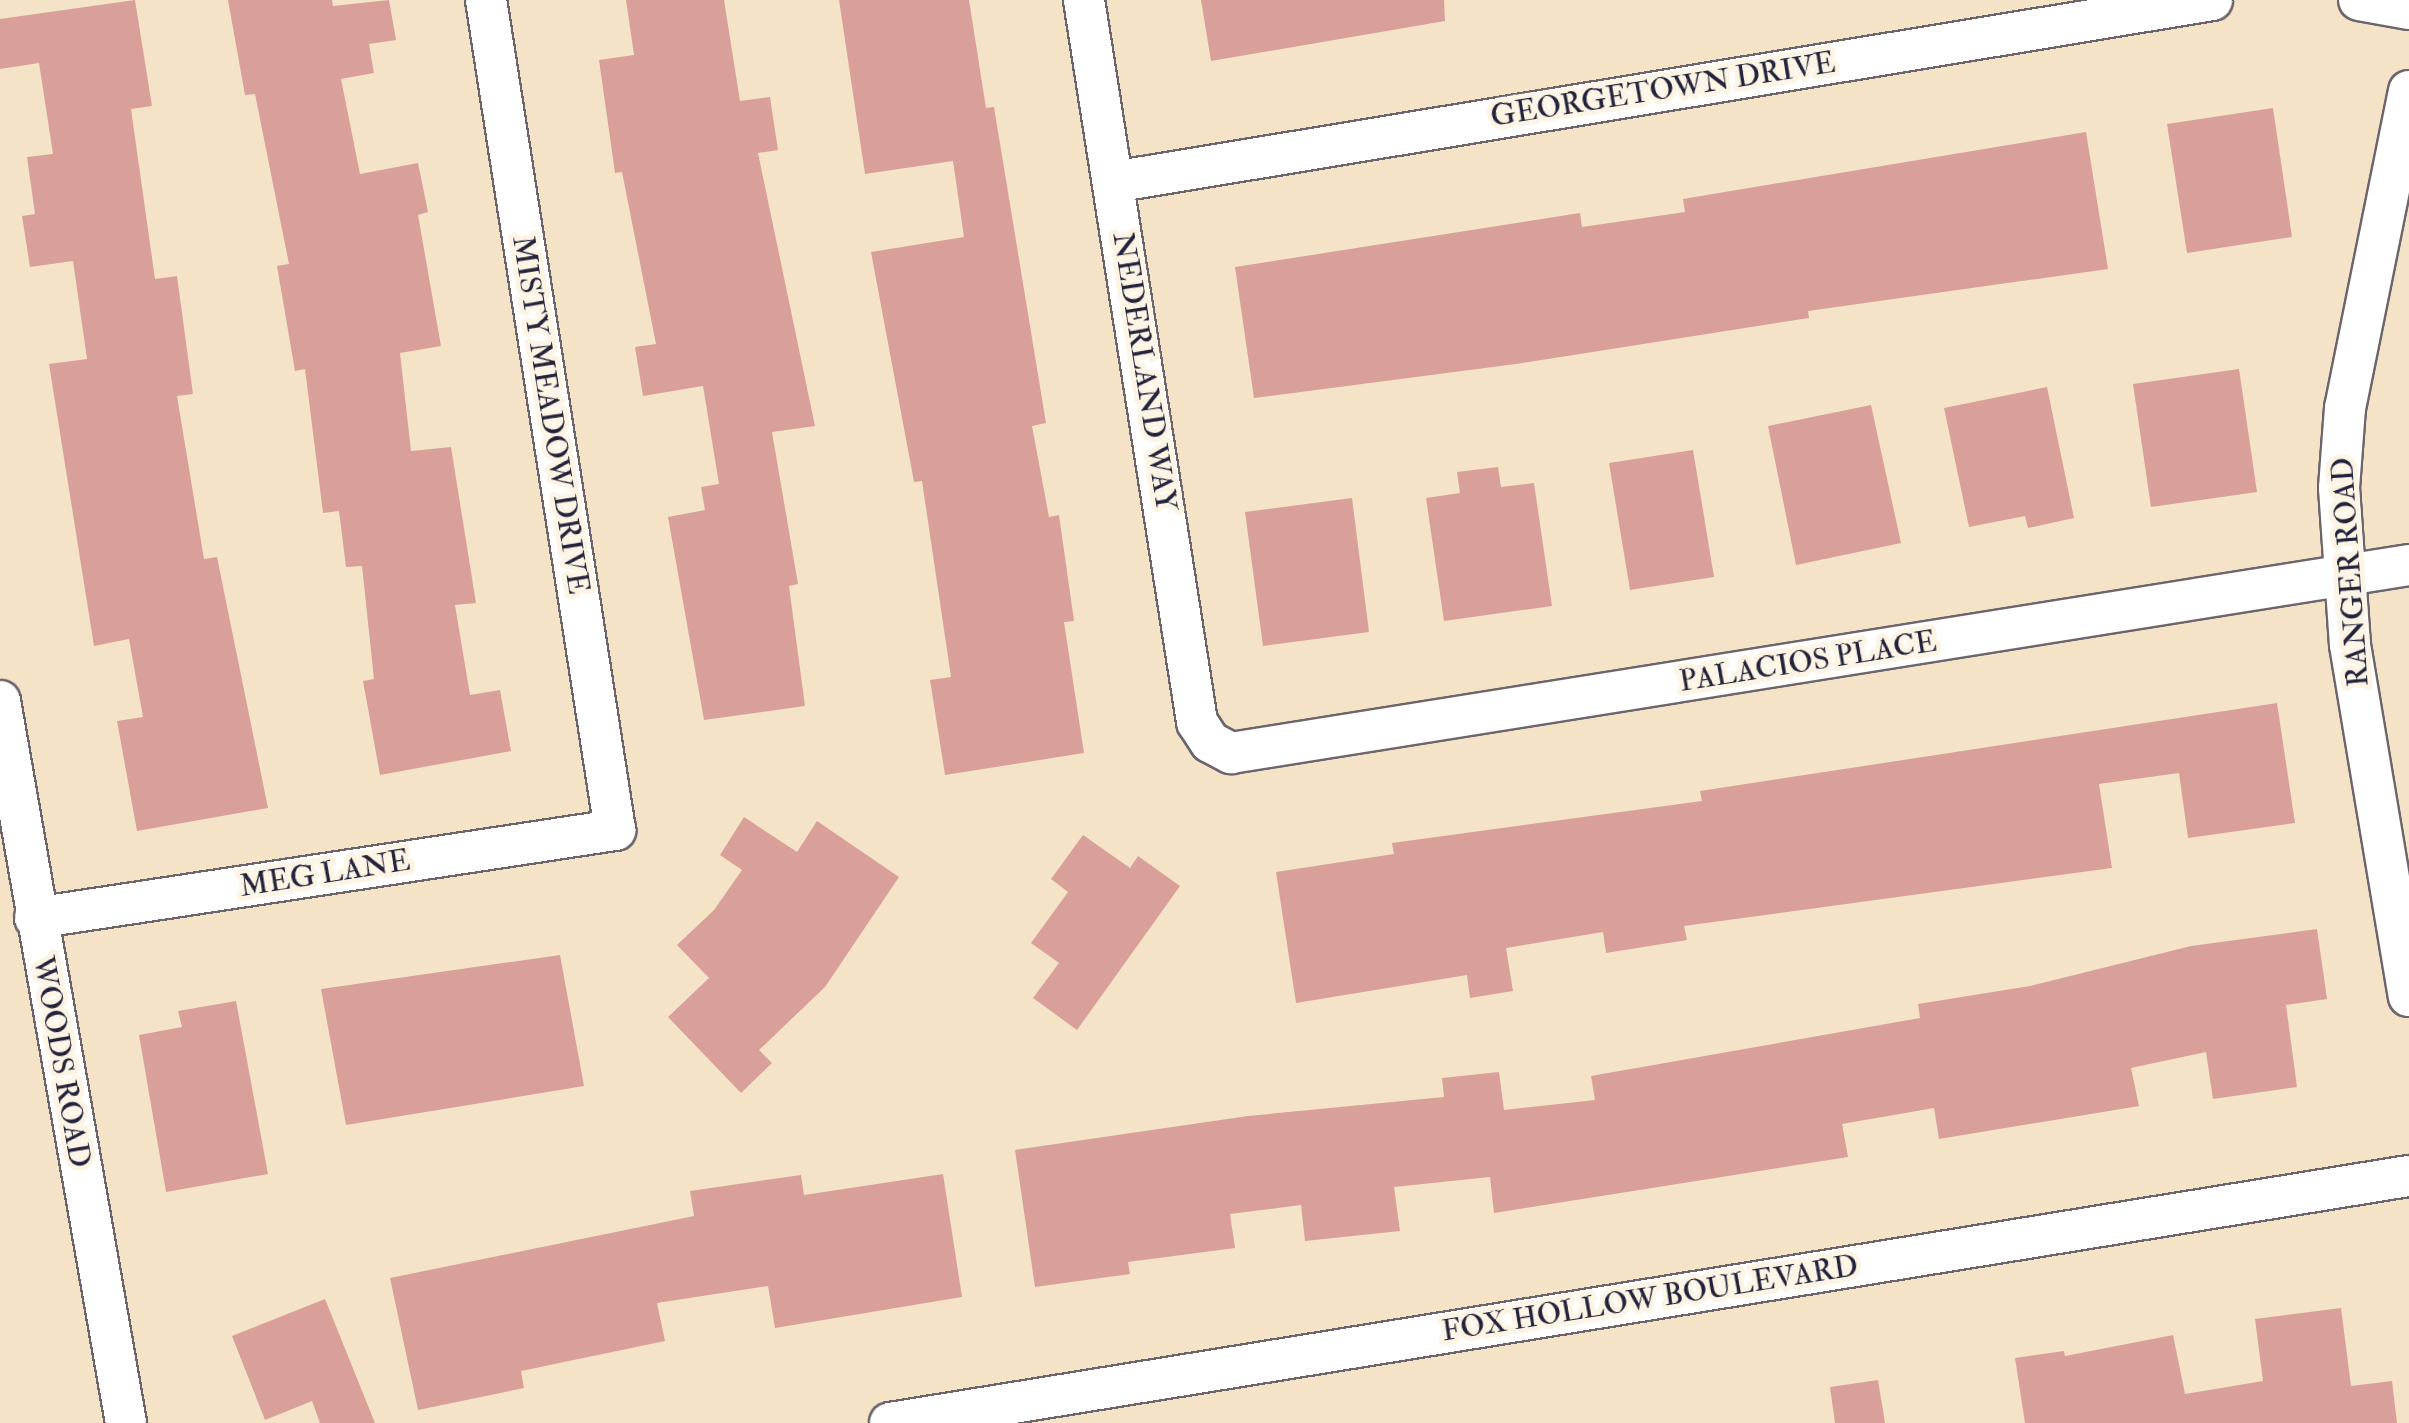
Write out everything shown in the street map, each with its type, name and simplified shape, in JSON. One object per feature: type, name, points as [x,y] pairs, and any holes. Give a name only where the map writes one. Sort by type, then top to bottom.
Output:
[{"type":"street","name":"MISTY MEADOW DRIVE","points":[[486,0],[615,830]]},
{"type":"street","name":"NEDERLAND WAY","points":[[1084,0],[1197,722],[1210,742]]},
{"type":"street","name":"GEORGETOWN DRIVE","points":[[1113,182],[2212,0]]},
{"type":"street","points":[[2359,0],[2409,9]]},
{"type":"street","name":"RANGER ROAD","points":[[2409,91],[2345,408],[2339,488],[2350,645],[2409,996]]},
{"type":"street","name":"PALACIOS PLACE","points":[[1210,742],[1231,753],[1254,754],[2409,565]]},
{"type":"street","name":"WOODS ROAD","points":[[0,700],[126,1423]]},
{"type":"street","name":"MEG LANE","points":[[36,918],[615,830]]},
{"type":"street","name":"FOX HOLLOW BOULEVARD","points":[[890,1423],[2409,1176]]},
{"type":"building","points":[[135,0],[152,106],[131,109],[155,279],[177,276],[193,394],[177,396],[204,559],[217,557],[268,808],[137,831],[117,721],[143,717],[129,639],[94,646],[49,364],[87,359],[73,261],[30,267],[22,216],[35,214],[27,157],[53,154],[39,63],[0,69],[0,19]]},
{"type":"building","points":[[228,0],[332,0],[333,6],[389,0],[396,40],[369,44],[374,73],[341,79],[360,174],[418,163],[428,212],[418,215],[441,346],[400,353],[411,451],[451,447],[476,603],[455,605],[470,695],[500,690],[511,751],[380,775],[363,681],[374,679],[362,566],[346,567],[339,511],[323,513],[305,369],[295,371],[277,266],[289,264],[255,94],[245,95]]},
{"type":"building","points":[[626,0],[724,0],[740,101],[770,97],[778,150],[758,153],[815,426],[772,432],[798,584],[789,586],[805,706],[704,720],[668,517],[705,510],[701,487],[719,484],[703,386],[643,396],[635,347],[656,344],[622,172],[615,173],[599,60],[634,55]]},
{"type":"building","points":[[839,0],[969,0],[986,108],[994,107],[1046,423],[1032,426],[1049,517],[1059,515],[1074,621],[1064,622],[1084,753],[945,775],[930,680],[951,677],[922,481],[914,482],[871,252],[964,237],[953,161],[865,174]]},
{"type":"building","points":[[1201,0],[1444,0],[1445,21],[1211,61]]},
{"type":"building","points":[[2273,108],[2292,237],[2187,253],[2167,124]]},
{"type":"building","points":[[2086,132],[2108,269],[1808,311],[1809,318],[1516,364],[1254,398],[1235,267],[1580,213],[1582,227],[1685,212],[1683,199]]},
{"type":"building","points":[[2239,369],[2257,492],[2151,507],[2133,384]]},
{"type":"building","points":[[2047,387],[2074,518],[2028,528],[2025,516],[1969,527],[1944,408]]},
{"type":"building","points":[[1871,405],[1901,543],[1796,565],[1768,426]]},
{"type":"building","points":[[1693,450],[1714,577],[1630,590],[1609,463]]},
{"type":"building","points":[[1498,467],[1501,487],[1534,483],[1552,606],[1444,621],[1426,498],[1460,493],[1457,472]]},
{"type":"building","points":[[1352,498],[1369,632],[1263,646],[1245,512]]},
{"type":"building","points":[[2277,703],[2295,823],[2188,838],[2179,773],[2099,784],[2112,868],[1684,926],[1687,940],[1606,953],[1603,932],[1506,948],[1513,991],[1470,998],[1467,975],[1296,1003],[1276,872],[1394,854],[1392,843],[1702,801],[1700,791]]},
{"type":"building","points":[[744,817],[797,852],[817,821],[899,877],[825,987],[759,1050],[772,1063],[741,1093],[668,1017],[709,978],[677,945],[714,910],[742,870],[720,855]]},
{"type":"building","points":[[1083,835],[1130,868],[1138,856],[1180,886],[1077,1030],[1033,998],[1059,963],[1031,943],[1068,892],[1051,879]]},
{"type":"building","points":[[2317,929],[2327,999],[2286,1005],[2297,1087],[2213,1099],[2206,1052],[2131,1068],[2139,1106],[1939,1139],[1934,1108],[1842,1124],[1848,1157],[1494,1213],[1490,1177],[1394,1187],[1400,1231],[1305,1241],[1301,1205],[1230,1214],[1235,1248],[1128,1262],[1130,1274],[1035,1287],[1015,1150],[1248,1116],[1444,1097],[1442,1078],[1499,1072],[1504,1110],[1595,1100],[1591,1076],[1920,1018],[1918,1004],[2030,986],[2191,946]]},
{"type":"building","points":[[560,955],[584,1086],[346,1125],[321,989]]},
{"type":"building","points":[[236,1001],[268,1174],[166,1192],[139,1035],[182,1027],[178,1011]]},
{"type":"building","points":[[943,1174],[962,1297],[775,1328],[768,1286],[657,1303],[665,1341],[521,1371],[524,1388],[418,1410],[390,1278],[694,1216],[690,1191],[801,1175],[804,1195]]},
{"type":"building","points":[[325,1299],[375,1423],[320,1423],[312,1401],[265,1420],[232,1336]]},
{"type":"building","points":[[2341,1308],[2351,1386],[2392,1381],[2397,1423],[2025,1423],[2015,1358],[2064,1351],[2065,1356],[2173,1335],[2185,1394],[2263,1381],[2255,1319]]},
{"type":"building","points":[[1878,1380],[1885,1423],[1835,1423],[1830,1387]]}]
